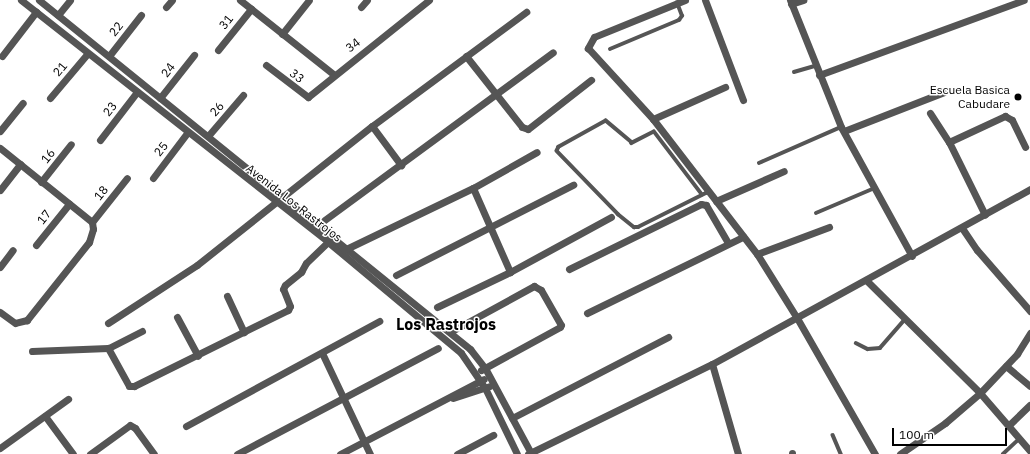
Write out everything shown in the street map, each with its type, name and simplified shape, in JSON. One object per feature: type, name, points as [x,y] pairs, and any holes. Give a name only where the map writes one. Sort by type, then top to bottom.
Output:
[{"type":"street","name":"Avenida Los Rastrojos","points":[[22,0],[87,54],[277,203],[315,227]]},
{"type":"street","name":"Avenida Los Rastrojos","points":[[39,0],[283,197],[330,240],[470,349],[494,384],[530,453]]},
{"type":"street","points":[[58,15],[70,0]]},
{"type":"street","points":[[166,7],[172,0]]},
{"type":"street","points":[[240,0],[333,74]]},
{"type":"street","points":[[282,34],[309,0]]},
{"type":"street","points":[[361,7],[367,0]]},
{"type":"street","name":"34","points":[[333,74],[429,0]]},
{"type":"street","points":[[685,0],[594,37],[588,46],[653,119],[757,254],[797,318],[875,454]]},
{"type":"street","points":[[705,0],[743,100]]},
{"type":"street","points":[[803,0],[791,2],[815,66],[843,129],[912,256]]},
{"type":"street","points":[[819,75],[1024,0]]},
{"type":"street","name":"31","points":[[218,50],[251,9]]},
{"type":"street","points":[[2,56],[36,12]]},
{"type":"street","points":[[108,323],[197,265],[277,203],[372,126],[526,12]]},
{"type":"street","name":"22","points":[[109,56],[142,16]]},
{"type":"street","points":[[315,227],[553,52]]},
{"type":"street","name":"21","points":[[50,98],[87,54]]},
{"type":"street","name":"24","points":[[160,98],[194,55]]},
{"type":"street","points":[[466,56],[495,95],[522,127],[528,129],[591,80]]},
{"type":"street","name":"33","points":[[266,65],[308,97],[333,74]]},
{"type":"street","points":[[653,119],[725,86]]},
{"type":"street","name":"23","points":[[100,140],[137,92]]},
{"type":"street","points":[[843,129],[944,92]]},
{"type":"street","name":"26","points":[[208,136],[243,95]]},
{"type":"street","points":[[0,131],[23,103]]},
{"type":"street","points":[[930,113],[949,142],[985,215]]},
{"type":"street","points":[[949,142],[1005,116],[1012,120],[1025,147]]},
{"type":"street","points":[[372,126],[401,165]]},
{"type":"street","name":"25","points":[[152,178],[187,133]]},
{"type":"street","name":"16","points":[[41,182],[71,144]]},
{"type":"street","points":[[0,148],[92,222],[92,236],[89,242],[27,320],[15,324],[0,312]]},
{"type":"street","points":[[344,251],[472,188],[537,152]]},
{"type":"street","points":[[0,190],[20,164]]},
{"type":"street","points":[[716,201],[784,171]]},
{"type":"street","name":"18","points":[[92,222],[127,178]]},
{"type":"street","points":[[396,275],[490,229],[573,185]]},
{"type":"street","points":[[472,188],[510,272]]},
{"type":"street","points":[[530,453],[712,364],[912,256],[1030,189]]},
{"type":"street","name":"17","points":[[36,245],[69,204]]},
{"type":"street","points":[[569,269],[701,204],[706,205],[728,244]]},
{"type":"street","points":[[437,307],[510,272],[611,217]]},
{"type":"street","points":[[757,254],[829,228]]},
{"type":"street","points":[[962,228],[977,250],[1030,311]]},
{"type":"street","points":[[587,314],[743,237]]},
{"type":"street","points":[[108,348],[126,383],[134,386],[198,356],[288,310],[290,303],[284,289],[285,285],[301,272],[306,263],[330,240]]},
{"type":"street","points":[[0,267],[13,250]]},
{"type":"street","name":"Avenida Los Rastrojos","points":[[344,251],[461,353],[481,380],[516,454]]},
{"type":"street","points":[[866,280],[980,393],[1030,451]]},
{"type":"street","points":[[450,332],[534,286],[538,287],[561,325],[560,327],[477,373]]},
{"type":"street","points":[[227,296],[244,332]]},
{"type":"street","points":[[177,316],[198,356]]},
{"type":"street","points":[[186,426],[379,321]]},
{"type":"street","points":[[32,351],[108,348],[142,331]]},
{"type":"street","points":[[900,454],[945,423],[980,393],[1006,366],[1030,333]]},
{"type":"street","points":[[512,418],[668,337]]},
{"type":"street","points":[[237,454],[343,400],[438,348]]},
{"type":"street","points":[[322,353],[343,400],[370,454]]},
{"type":"street","points":[[712,364],[738,454]]},
{"type":"street","points":[[1006,366],[1030,386]]},
{"type":"street","points":[[340,454],[447,400],[489,376]]},
{"type":"street","points":[[447,400],[494,384]]},
{"type":"street","points":[[0,448],[68,399]]},
{"type":"street","points":[[1008,425],[1030,405]]},
{"type":"street","points":[[45,416],[73,454]]},
{"type":"street","points":[[90,454],[130,425],[135,428],[154,454]]},
{"type":"street","points":[[457,454],[493,435]]},
{"type":"lane","points":[[610,49],[679,20],[682,16],[677,3]]},
{"type":"lane","points":[[794,72],[815,66]]},
{"type":"lane","points":[[702,195],[654,132],[632,143],[606,120],[559,147],[556,151],[618,214],[634,227],[702,195],[709,191]]},
{"type":"lane","points":[[758,163],[843,129]]},
{"type":"lane","points":[[816,213],[875,188]]},
{"type":"lane","points":[[856,343],[868,349],[880,348],[906,319]]},
{"type":"lane","points":[[833,435],[840,454]]},
{"type":"lane","points":[[1003,454],[1020,438]]},
{"type":"place","name":"Escuela Basica Cabudare","points":[[1018,97]]},
{"type":"district","name":"Los Rastrojos","points":[[446,324]]}]
